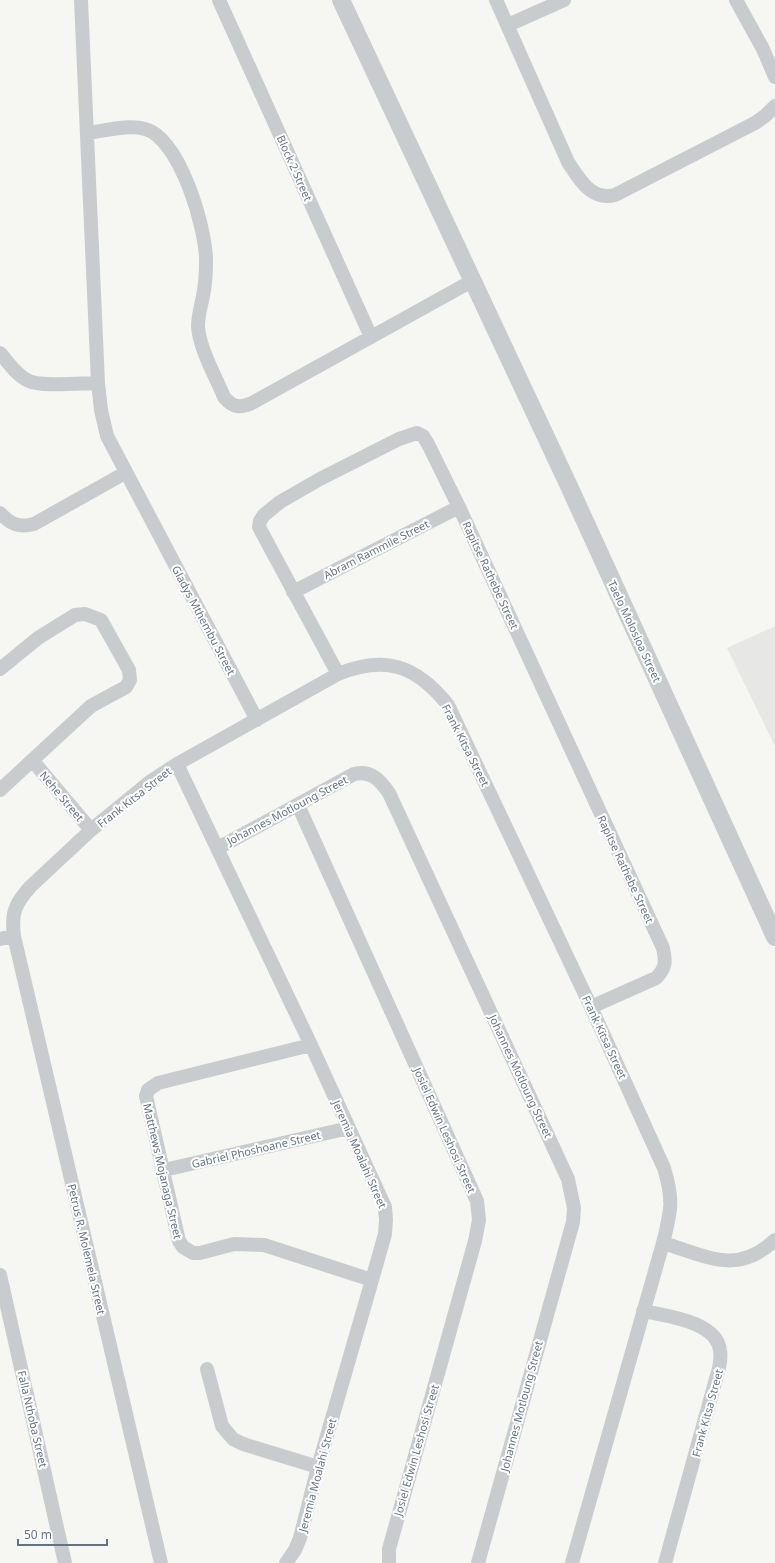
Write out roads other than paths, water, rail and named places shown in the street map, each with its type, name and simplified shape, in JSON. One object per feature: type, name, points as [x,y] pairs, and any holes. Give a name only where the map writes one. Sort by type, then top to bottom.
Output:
[{"type":"street","name":"Gladys Mthembu Street","points":[[81,0],[98,383],[101,410],[107,436],[125,473],[257,720]]},
{"type":"street","name":"Block 2 Street","points":[[219,0],[371,337]]},
{"type":"street","name":"Taelo Molosioa Street","points":[[341,0],[568,484],[775,937]]},
{"type":"street","points":[[496,0],[568,162],[582,183],[594,194],[607,197],[615,195],[755,123],[775,106]]},
{"type":"street","points":[[508,25],[564,0]]},
{"type":"street","points":[[736,0],[763,49],[775,77]]},
{"type":"street","points":[[88,133],[144,128],[154,132],[164,141],[174,155],[199,215],[205,243],[205,283],[199,316],[200,337],[224,397],[230,404],[243,407],[252,403],[472,281]]},
{"type":"street","points":[[0,352],[20,375],[30,382],[42,384],[98,383]]},
{"type":"street","name":"Rapitse Rathebe Street","points":[[338,674],[259,527],[260,521],[270,509],[320,479],[399,439],[417,433],[423,436],[428,444],[459,507],[663,948],[666,962],[664,970],[656,978],[591,1007]]},
{"type":"street","points":[[0,513],[11,523],[25,527],[34,524],[125,473]]},
{"type":"street","name":"Abram Rammile Street","points":[[293,592],[459,507]]},
{"type":"street","points":[[0,669],[38,638],[75,615],[85,614],[101,620],[129,670],[130,680],[126,687],[91,706],[0,790]]},
{"type":"street","name":"Frank Kitsa Street","points":[[14,936],[12,918],[21,897],[91,830],[151,781],[177,764],[338,674],[355,667],[377,663],[396,666],[431,685],[448,705],[591,1007],[664,1168],[672,1199],[663,1243],[572,1563]]},
{"type":"street","name":"Nehe Street","points":[[32,761],[91,830]]},
{"type":"street","name":"Jeremia Moalahi Street","points":[[177,764],[311,1045],[385,1207],[385,1234],[318,1467],[300,1538],[295,1550],[286,1563]]},
{"type":"street","name":"Johannes Motloung Street","points":[[218,848],[354,774],[361,773],[375,776],[385,787],[520,1073],[568,1180],[572,1192],[574,1208],[573,1222],[478,1563]]},
{"type":"street","name":"Josiel Edwin Leshosi Street","points":[[298,805],[477,1201],[479,1220],[475,1241],[389,1549],[389,1563]]},
{"type":"street","points":[[0,939],[14,936]]},
{"type":"street","name":"Petrus R. Molemela Street","points":[[14,936],[161,1563]]},
{"type":"street","name":"Matthews Mojanaga Street","points":[[311,1045],[158,1083],[148,1090],[146,1096],[179,1241],[189,1251],[200,1253],[234,1244],[264,1245],[372,1280]]},
{"type":"street","name":"Gabriel Phoshoane Street","points":[[164,1170],[349,1128]]},
{"type":"street","points":[[663,1243],[724,1261],[741,1261],[754,1256],[775,1240]]},
{"type":"street","name":"Falla Nthoba Street","points":[[0,1274],[66,1563]]},
{"type":"street","name":"Frank Kitsa Street","points":[[643,1311],[692,1322],[710,1333],[720,1349],[719,1368],[665,1563]]},
{"type":"street","points":[[207,1369],[222,1426],[226,1433],[243,1444],[318,1467]]}]
